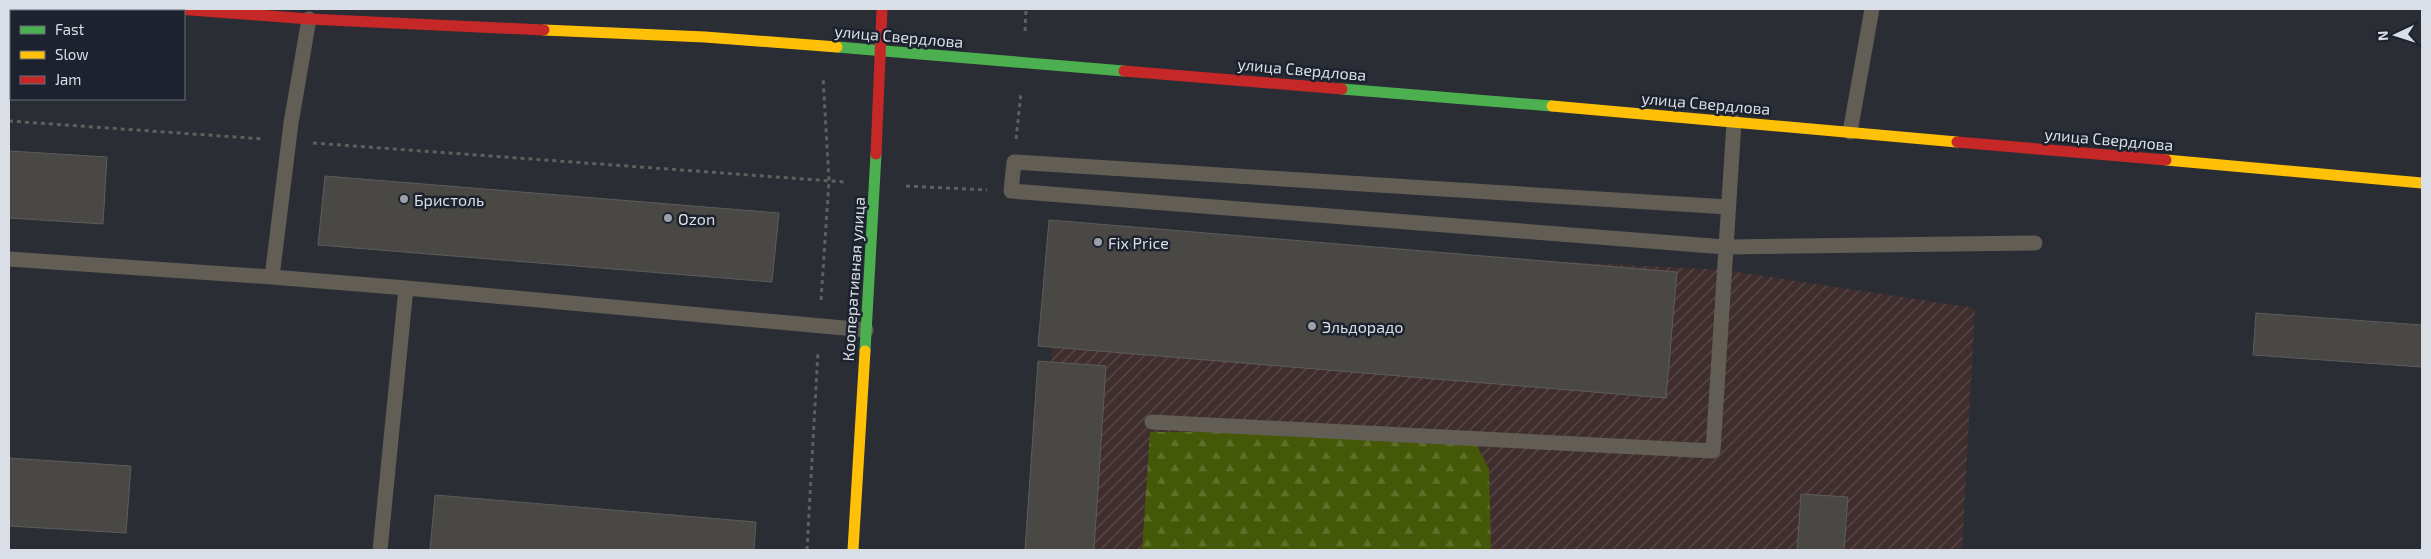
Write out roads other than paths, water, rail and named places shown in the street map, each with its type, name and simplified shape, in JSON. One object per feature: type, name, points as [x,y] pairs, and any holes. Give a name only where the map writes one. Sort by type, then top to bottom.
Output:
[{"type":"main road","name":"улица Свердлова","points":[[178,9],[309,19],[390,16],[822,46],[1734,122],[2422,183]]},
{"type":"main road","name":"Кооперативная улица","points":[[853,550],[875,184],[882,9]]},
{"type":"lane","points":[[1850,132],[1872,9]]},
{"type":"lane","points":[[272,277],[289,141],[309,19]]},
{"type":"lane","points":[[1152,422],[1713,451],[1734,122]]},
{"type":"lane","points":[[1728,207],[1014,162],[1011,191],[1725,247],[2035,243]]},
{"type":"lane","points":[[9,258],[406,288],[866,330]]},
{"type":"lane","points":[[380,550],[406,288]]},
{"type":"place","name":"Бристоль","points":[[404,199]]},
{"type":"place","name":"Ozon","points":[[668,218]]},
{"type":"place","name":"Fix Price","points":[[1098,242]]},
{"type":"place","name":"Эльдорадо","points":[[1312,326]]}]
